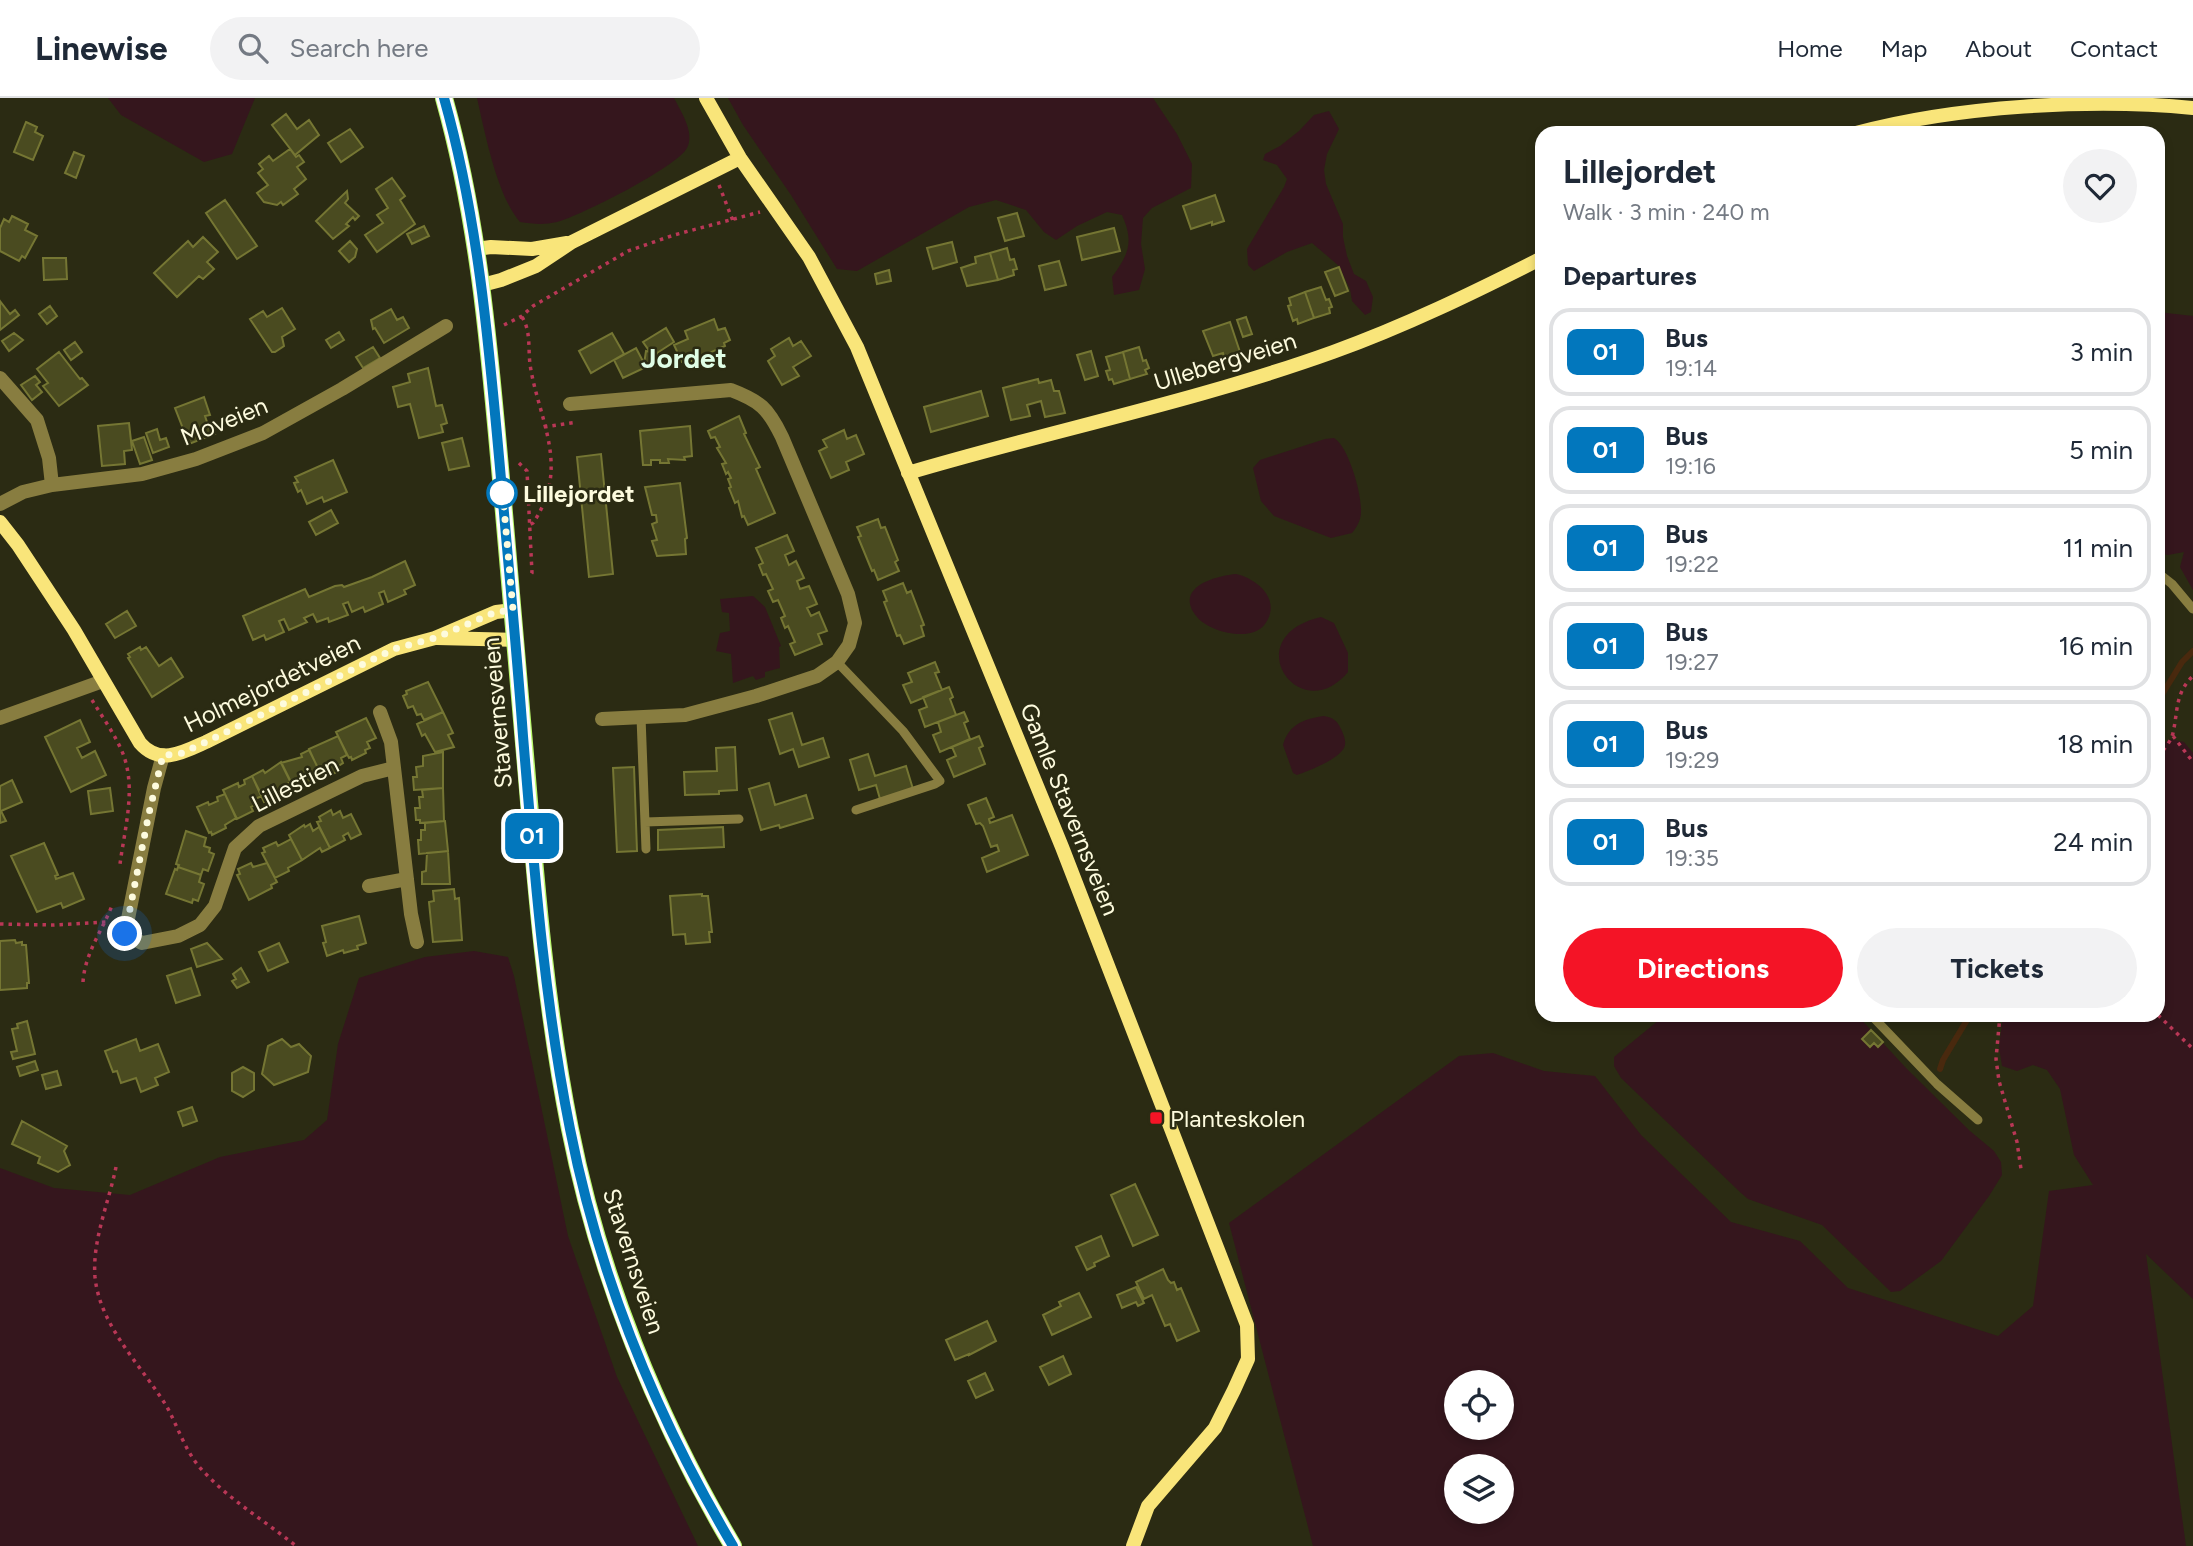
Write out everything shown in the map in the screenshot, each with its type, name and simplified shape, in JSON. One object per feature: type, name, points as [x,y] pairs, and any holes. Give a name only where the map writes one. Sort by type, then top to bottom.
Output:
[{"type":"main road","name":"Stavernsveien","points":[[444,98],[461,167],[476,249],[489,349],[535,878],[550,1011],[570,1132],[608,1269],[645,1370],[688,1465],[733,1546]]},
{"type":"street","name":"Gamle Stavernsveien","points":[[706,98],[740,158],[774,204],[823,280],[858,347],[1062,847],[1247,1325],[1248,1359],[1215,1428],[1148,1506],[1133,1546]]},
{"type":"street","points":[[1886,126],[1990,107],[2067,99],[2141,100],[2193,107]]},
{"type":"street","points":[[481,285],[536,266],[572,242],[740,158]]},
{"type":"street","points":[[476,249],[532,249],[572,242]]},
{"type":"street","name":"Ullebergveien","points":[[908,473],[1200,394],[1332,352],[1435,310],[1535,261]]},
{"type":"street","name":"Moveien","points":[[0,504],[23,492],[52,485],[142,474],[196,459],[263,433],[365,376],[446,326]]},
{"type":"street","points":[[0,377],[37,421],[49,458],[52,485]]},
{"type":"street","points":[[570,404],[731,390],[753,398],[771,416],[848,594],[855,622],[849,645],[837,662],[817,676],[685,715],[602,719]]},
{"type":"street","name":"Holmejordetveien","points":[[0,522],[74,630],[140,743],[148,752],[163,755],[180,754],[394,649],[435,638],[496,612],[513,610]]},
{"type":"street","name":"Holmejordetveien","points":[[435,638],[516,640]]},
{"type":"street","points":[[0,718],[103,681]]},
{"type":"street","points":[[380,712],[391,742],[417,942]]},
{"type":"street","name":"Lillestien","points":[[163,755],[125,934],[142,943],[178,936],[200,925],[215,906],[235,848],[259,826],[362,776],[394,768]]},
{"type":"street","points":[[369,886],[407,878]]},
{"type":"lane","points":[[2165,578],[2193,609]]},
{"type":"lane","points":[[837,662],[903,731],[940,781],[856,810]]},
{"type":"lane","points":[[641,718],[646,849]]},
{"type":"lane","points":[[645,822],[739,819]]},
{"type":"lane","points":[[1878,1022],[1937,1084],[1978,1119]]},
{"type":"path","points":[[717,179],[733,221]]},
{"type":"path","points":[[501,325],[522,317],[533,306],[628,251],[674,235],[758,213],[774,204]]},
{"type":"path","points":[[522,317],[527,324],[530,364],[551,468],[550,485],[539,515],[529,524]]},
{"type":"path","points":[[2165,746],[2172,735],[2175,709],[2181,692],[2193,676]]},
{"type":"path","points":[[84,687],[121,748],[127,765],[130,784],[119,869]]},
{"type":"path","points":[[2172,735],[2193,762]]},
{"type":"path","points":[[83,982],[86,959],[106,922],[115,897]]},
{"type":"path","points":[[0,925],[106,922]]},
{"type":"path","points":[[1999,1022],[1996,1059],[1999,1081],[2017,1142],[2021,1169]]},
{"type":"path","points":[[2165,1022],[2193,1049]]},
{"type":"path","points":[[116,1167],[98,1242],[95,1276],[103,1309],[168,1409],[191,1457],[230,1497],[296,1546]]},
{"type":"shaded area","points":[[108,98],[255,98],[232,154],[204,162],[121,115]]},
{"type":"shaded area","points":[[477,98],[674,98],[686,122],[689,142],[687,148],[666,167],[586,211],[552,223],[520,222],[498,181]]},
{"type":"shaded area","points":[[728,98],[1153,98],[1177,134],[1192,164],[1191,188],[1152,208],[1143,218],[1141,244],[1145,269],[1139,290],[1114,295],[1112,277],[1126,254],[1129,240],[1122,215],[1107,212],[1077,226],[1056,240],[1044,232],[1026,210],[996,200],[969,207],[857,271],[837,269]]},
{"type":"shaded area","points":[[1329,111],[1339,129],[1327,154],[1324,170],[1326,184],[1343,224],[1347,256],[1354,274],[1366,281],[1373,297],[1371,312],[1365,315],[1352,301],[1350,289],[1339,266],[1312,243],[1287,252],[1254,271],[1248,265],[1247,249],[1287,179],[1277,165],[1263,160],[1265,154],[1299,131],[1314,115]]},
{"type":"shaded area","points":[[2165,313],[2193,316],[2193,590],[2180,567],[2184,552],[2165,554]]},
{"type":"shaded area","points":[[1334,438],[1345,451],[1354,472],[1361,512],[1352,533],[1331,538],[1274,516],[1261,501],[1253,468],[1260,460]]},
{"type":"shaded area","points":[[1236,574],[1259,586],[1269,599],[1270,615],[1259,630],[1251,633],[1220,631],[1203,622],[1191,607],[1190,598],[1199,585],[1217,577]]},
{"type":"shaded area","points":[[753,596],[765,607],[781,646],[780,668],[765,672],[765,677],[756,680],[753,676],[733,683],[731,654],[716,651],[720,633],[730,631],[729,613],[722,612],[720,599]]},
{"type":"shaded area","points":[[1321,617],[1334,623],[1348,653],[1348,672],[1330,687],[1311,691],[1296,685],[1284,674],[1279,658],[1282,642],[1296,627]]},
{"type":"shaded area","points":[[1324,716],[1334,720],[1339,726],[1345,741],[1343,750],[1316,767],[1297,775],[1293,773],[1283,745],[1289,732],[1298,724]]},
{"type":"shaded area","points":[[2171,739],[2184,742],[2193,753],[2193,1299],[2146,1254],[2186,1546],[1313,1546],[1229,1223],[1459,1056],[1493,1053],[1544,1071],[1595,1076],[1641,1135],[1731,1222],[1800,1241],[1848,1288],[1998,1336],[2033,1306],[2049,1191],[2093,1185],[2074,1155],[2060,1089],[2047,1070],[2033,1065],[2017,1071],[2002,1066],[1999,1047],[2002,1022],[2165,1022],[2165,742]]},
{"type":"shaded area","points":[[474,951],[508,957],[568,1236],[617,1377],[698,1546],[0,1546],[0,1168],[54,1188],[130,1195],[220,1157],[304,1140],[327,1120],[338,1044],[359,978],[425,957]]},
{"type":"shaded area","points":[[1656,1022],[1863,1022],[1907,1069],[1994,1151],[2001,1162],[2002,1175],[1941,1261],[1900,1291],[1891,1292],[1822,1225],[1748,1199],[1621,1078],[1614,1066],[1614,1057]]},
{"type":"building","points":[[286,114],[297,129],[309,120],[319,135],[295,155],[272,125]]},
{"type":"building","points":[[26,122],[37,127],[35,132],[43,136],[33,160],[14,152]]},
{"type":"building","points":[[350,129],[363,147],[341,162],[328,143]]},
{"type":"building","points":[[290,149],[304,162],[297,167],[306,179],[294,189],[298,194],[283,205],[281,202],[277,205],[264,202],[257,193],[268,185],[258,173],[263,169],[259,164],[269,156],[273,161]]},
{"type":"building","points":[[74,152],[84,156],[76,178],[65,173]]},
{"type":"building","points":[[392,178],[405,196],[400,200],[415,224],[377,252],[365,235],[383,223],[377,215],[388,208],[376,189]]},
{"type":"building","points":[[347,191],[348,199],[345,203],[359,216],[355,220],[353,217],[346,224],[349,226],[333,239],[316,221]]},
{"type":"building","points":[[1215,195],[1224,221],[1191,229],[1183,206]]},
{"type":"building","points":[[225,200],[257,246],[237,259],[206,213]]},
{"type":"building","points":[[1017,213],[1024,236],[1005,241],[998,218]]},
{"type":"building","points":[[12,216],[28,224],[25,230],[37,236],[25,258],[22,256],[19,261],[0,251],[0,228],[4,219],[9,222]]},
{"type":"building","points":[[424,226],[429,236],[412,244],[407,234]]},
{"type":"building","points":[[1114,228],[1120,251],[1082,260],[1077,237]]},
{"type":"building","points":[[203,237],[218,252],[207,262],[214,269],[203,279],[199,276],[177,297],[154,273],[188,241],[193,247]]},
{"type":"building","points":[[350,241],[357,249],[355,257],[349,262],[339,251]]},
{"type":"building","points":[[952,242],[957,262],[933,269],[927,248]]},
{"type":"building","points":[[1007,248],[1010,260],[1014,259],[1017,269],[1013,270],[1014,275],[998,280],[990,253]]},
{"type":"building","points":[[990,253],[998,280],[967,286],[961,268],[976,263],[975,257]]},
{"type":"building","points":[[43,258],[66,258],[67,279],[44,280]]},
{"type":"building","points":[[1059,261],[1066,285],[1045,290],[1039,266]]},
{"type":"building","points":[[1339,267],[1348,291],[1335,296],[1325,272]]},
{"type":"building","points":[[889,270],[891,281],[877,284],[875,274]]},
{"type":"building","points":[[1321,287],[1332,307],[1329,308],[1330,313],[1314,318],[1305,292]]},
{"type":"building","points":[[1305,292],[1314,318],[1298,324],[1297,319],[1293,321],[1288,306],[1291,305],[1289,298]]},
{"type":"building","points":[[0,301],[10,314],[15,310],[19,315],[0,330]]},
{"type":"building","points":[[50,306],[57,316],[47,324],[39,314]]},
{"type":"building","points":[[282,308],[295,329],[282,337],[284,346],[272,352],[250,319],[263,311],[267,317]]},
{"type":"building","points":[[391,309],[397,320],[403,317],[409,328],[384,343],[375,328],[373,329],[371,320]]},
{"type":"building","points":[[1246,317],[1252,334],[1243,337],[1237,320]]},
{"type":"building","points":[[714,319],[718,330],[725,328],[730,340],[724,343],[725,346],[687,363],[682,362],[674,345],[688,339],[685,331]]},
{"type":"building","points":[[1230,322],[1241,355],[1225,360],[1223,353],[1213,356],[1203,331]]},
{"type":"building","points":[[666,328],[674,342],[657,353],[655,366],[644,364],[646,351],[650,352],[643,342]]},
{"type":"building","points":[[339,332],[344,340],[331,348],[326,340]]},
{"type":"building","points":[[14,333],[23,340],[9,351],[2,341]]},
{"type":"building","points":[[612,333],[624,354],[591,373],[579,351]]},
{"type":"building","points":[[789,338],[793,346],[801,341],[811,356],[793,367],[799,376],[782,385],[768,361],[775,356],[771,349]]},
{"type":"building","points":[[75,342],[82,352],[71,360],[64,350]]},
{"type":"building","points":[[373,347],[380,358],[363,368],[356,357]]},
{"type":"building","points":[[1139,347],[1143,361],[1146,360],[1149,368],[1145,370],[1147,374],[1130,379],[1123,352]]},
{"type":"building","points":[[636,348],[646,367],[623,378],[614,360]]},
{"type":"building","points":[[1091,351],[1098,376],[1085,380],[1077,355]]},
{"type":"building","points":[[59,352],[88,385],[59,406],[43,386],[48,383],[37,369]]},
{"type":"building","points":[[1123,352],[1130,379],[1114,384],[1112,379],[1109,380],[1106,371],[1110,370],[1106,357]]},
{"type":"building","points":[[428,368],[436,406],[442,405],[447,423],[441,425],[443,432],[419,438],[410,404],[398,407],[393,387],[410,382],[408,374]]},
{"type":"building","points":[[35,376],[40,382],[36,385],[42,392],[32,400],[21,385]]},
{"type":"building","points":[[1038,379],[1039,383],[1051,380],[1054,391],[1059,391],[1065,413],[1045,417],[1041,401],[1027,405],[1030,416],[1011,420],[1003,388]]},
{"type":"building","points":[[981,391],[988,416],[931,432],[924,407]]},
{"type":"building","points":[[204,397],[210,415],[205,416],[209,428],[212,427],[215,434],[189,444],[175,408]]},
{"type":"building","points":[[739,416],[746,433],[744,434],[760,467],[756,469],[775,513],[748,525],[729,488],[728,479],[731,478],[722,464],[726,463],[717,448],[720,447],[708,431]]},
{"type":"building","points":[[129,423],[132,450],[124,451],[125,464],[102,466],[98,426]]},
{"type":"building","points":[[690,426],[692,456],[684,457],[685,460],[668,459],[669,463],[651,460],[651,465],[643,465],[640,431]]},
{"type":"building","points":[[157,429],[160,440],[166,438],[169,447],[153,453],[146,433]]},
{"type":"building","points":[[844,430],[847,439],[856,435],[864,454],[846,462],[849,470],[831,478],[819,451],[827,447],[823,440]]},
{"type":"building","points":[[144,437],[152,460],[140,464],[132,441]]},
{"type":"building","points":[[462,438],[469,466],[449,470],[442,443]]},
{"type":"building","points":[[601,454],[613,574],[589,577],[577,457]]},
{"type":"building","points":[[333,460],[347,492],[324,502],[322,497],[307,504],[301,490],[298,492],[294,483],[298,482],[295,477]]},
{"type":"building","points":[[680,483],[687,538],[686,554],[657,556],[652,541],[657,540],[652,524],[657,522],[656,515],[652,515],[645,487]]},
{"type":"building","points":[[331,510],[338,523],[316,535],[309,522]]},
{"type":"building","points":[[878,519],[881,528],[885,527],[898,560],[895,562],[899,571],[878,580],[858,537],[861,536],[857,527]]},
{"type":"building","points":[[787,535],[794,551],[785,555],[789,565],[796,561],[804,578],[797,581],[800,589],[809,586],[817,604],[807,608],[811,616],[819,612],[827,631],[818,634],[822,644],[795,655],[790,644],[795,642],[788,626],[785,628],[781,618],[785,616],[778,600],[773,602],[768,591],[773,589],[766,574],[763,575],[759,565],[763,563],[756,548]]},
{"type":"building","points":[[405,561],[415,585],[404,590],[406,594],[388,602],[384,591],[379,593],[383,604],[365,612],[363,607],[352,612],[348,602],[343,604],[348,615],[329,622],[328,618],[317,622],[313,614],[304,618],[307,622],[289,630],[284,619],[279,621],[284,632],[266,640],[264,635],[253,640],[243,616],[305,589],[309,597],[335,586],[344,587],[372,577]]},
{"type":"building","points":[[903,583],[907,593],[911,591],[924,625],[921,626],[924,636],[904,644],[900,635],[897,636],[884,602],[887,601],[883,591]]},
{"type":"building","points":[[127,611],[136,626],[115,638],[106,624]]},
{"type":"building","points":[[140,647],[141,650],[146,647],[159,666],[171,658],[183,677],[152,697],[128,658],[128,654]]},
{"type":"building","points":[[935,662],[939,672],[935,673],[942,690],[911,703],[903,685],[912,682],[908,673]]},
{"type":"building","points":[[428,682],[443,712],[424,720],[421,714],[417,715],[413,706],[408,708],[403,696],[407,694],[406,691]]},
{"type":"building","points":[[949,687],[956,715],[925,727],[919,710],[927,707],[923,697]]},
{"type":"building","points":[[443,712],[453,733],[448,735],[454,747],[435,752],[425,734],[422,736],[417,724]]},
{"type":"building","points":[[964,712],[968,721],[964,723],[970,739],[940,752],[933,735],[941,732],[938,722]]},
{"type":"building","points":[[792,713],[802,745],[823,738],[829,757],[799,767],[793,749],[780,754],[769,720]]},
{"type":"building","points":[[366,718],[376,738],[367,742],[370,748],[365,750],[366,753],[352,760],[336,732]]},
{"type":"building","points":[[80,720],[90,742],[77,748],[82,758],[95,751],[106,775],[71,792],[45,737]]},
{"type":"building","points":[[338,736],[347,755],[341,758],[343,763],[337,767],[339,771],[326,777],[324,773],[321,775],[309,749]]},
{"type":"building","points":[[979,736],[983,746],[979,748],[985,764],[954,777],[947,760],[956,756],[952,747]]},
{"type":"building","points":[[735,747],[737,790],[719,791],[719,794],[685,795],[684,772],[717,771],[716,748]]},
{"type":"building","points":[[309,750],[319,770],[312,773],[315,779],[310,781],[311,784],[297,791],[281,763],[302,757],[301,754]]},
{"type":"building","points":[[443,752],[443,788],[414,790],[413,777],[417,777],[416,767],[423,766],[423,756]]},
{"type":"building","points":[[868,754],[875,776],[906,766],[913,789],[880,799],[876,785],[859,790],[850,760]]},
{"type":"building","points":[[281,762],[291,782],[283,786],[285,791],[280,794],[281,797],[264,802],[252,776],[263,770],[265,773]]},
{"type":"building","points":[[634,767],[637,851],[617,852],[613,768]]},
{"type":"building","points":[[252,776],[262,796],[255,799],[257,804],[251,807],[253,811],[237,819],[223,790],[238,783],[239,787],[245,784],[244,780]]},
{"type":"building","points":[[12,780],[22,802],[1,811],[6,821],[0,823],[0,786]]},
{"type":"building","points":[[769,783],[775,805],[806,795],[813,818],[780,828],[779,825],[761,830],[749,789]]},
{"type":"building","points":[[110,788],[113,811],[91,814],[88,791]]},
{"type":"building","points":[[443,788],[444,821],[420,823],[420,820],[416,820],[415,808],[420,808],[419,797],[423,797],[422,790]]},
{"type":"building","points":[[225,794],[236,818],[225,825],[226,828],[212,835],[197,807],[218,801],[217,797]]},
{"type":"building","points":[[986,798],[994,817],[989,819],[990,823],[1012,815],[1028,855],[987,872],[982,858],[999,851],[997,845],[991,847],[983,826],[976,824],[968,805]]},
{"type":"building","points":[[331,810],[333,815],[340,811],[343,818],[351,814],[361,834],[351,839],[348,833],[343,836],[345,840],[330,848],[317,822],[321,821],[319,817]]},
{"type":"building","points":[[445,821],[448,851],[419,854],[418,840],[421,840],[421,830],[425,830],[425,823]]},
{"type":"building","points":[[310,824],[313,831],[319,827],[330,848],[322,852],[320,848],[302,860],[289,835]]},
{"type":"building","points":[[723,827],[724,847],[658,850],[658,830]]},
{"type":"building","points":[[186,831],[206,838],[204,846],[210,848],[209,852],[214,854],[208,871],[203,869],[201,875],[176,864]]},
{"type":"building","points":[[291,839],[302,860],[275,878],[262,853],[265,852],[263,848],[276,842],[278,846]]},
{"type":"building","points":[[44,843],[58,875],[55,876],[56,879],[73,873],[84,899],[63,908],[61,903],[37,912],[11,856]]},
{"type":"building","points":[[448,851],[450,884],[422,884],[427,853]]},
{"type":"building","points":[[251,863],[253,867],[267,863],[277,882],[271,885],[272,888],[249,900],[237,875],[240,874],[238,869]]},
{"type":"building","points":[[178,867],[201,875],[199,882],[204,884],[198,901],[193,899],[192,903],[166,894]]},
{"type":"building","points":[[454,889],[455,899],[459,898],[462,940],[433,942],[429,902],[434,901],[433,891]]},
{"type":"building","points":[[670,896],[708,896],[712,932],[709,932],[710,942],[686,944],[685,934],[673,935]]},
{"type":"building","points":[[359,916],[366,943],[357,946],[358,949],[344,953],[343,950],[327,956],[322,926]]},
{"type":"building","points":[[15,940],[16,943],[22,942],[22,945],[26,945],[29,983],[27,988],[0,990],[0,941]]},
{"type":"building","points":[[207,943],[222,959],[197,967],[191,949]]},
{"type":"building","points":[[279,943],[288,962],[268,971],[259,952]]},
{"type":"building","points":[[191,968],[200,995],[176,1003],[167,976]]},
{"type":"building","points":[[241,968],[249,982],[237,988],[232,981],[236,979],[233,974]]},
{"type":"building","points":[[27,1021],[35,1054],[13,1059],[11,1052],[17,1051],[12,1029]]},
{"type":"building","points":[[1871,1030],[1883,1042],[1878,1047],[1874,1043],[1870,1047],[1862,1039]]},
{"type":"building","points":[[136,1039],[140,1051],[158,1044],[169,1072],[155,1078],[158,1085],[141,1092],[136,1078],[121,1083],[117,1071],[113,1072],[105,1051]]},
{"type":"building","points":[[282,1039],[291,1047],[299,1044],[311,1056],[308,1072],[274,1085],[262,1074],[268,1046]]},
{"type":"building","points":[[35,1061],[38,1070],[20,1076],[17,1067]]},
{"type":"building","points":[[243,1067],[254,1073],[254,1090],[243,1097],[232,1091],[232,1073]]},
{"type":"building","points":[[57,1071],[61,1085],[46,1089],[42,1075]]},
{"type":"building","points":[[192,1107],[197,1121],[183,1126],[178,1112]]},
{"type":"building","points":[[22,1121],[67,1146],[64,1151],[70,1165],[58,1172],[38,1163],[40,1157],[12,1144]]},
{"type":"building","points":[[1135,1184],[1158,1235],[1133,1246],[1111,1195]]},
{"type":"building","points":[[1101,1236],[1109,1256],[1094,1263],[1095,1266],[1087,1270],[1076,1247]]},
{"type":"building","points":[[1163,1269],[1177,1290],[1181,1288],[1199,1331],[1177,1341],[1170,1324],[1165,1326],[1152,1295],[1144,1299],[1136,1282]]},
{"type":"building","points":[[1136,1287],[1144,1303],[1138,1306],[1136,1302],[1122,1308],[1117,1295]]},
{"type":"building","points":[[1079,1293],[1091,1317],[1052,1335],[1043,1315],[1061,1306],[1059,1302]]},
{"type":"building","points":[[987,1321],[996,1341],[955,1360],[946,1340]]},
{"type":"building","points":[[1063,1356],[1071,1374],[1049,1385],[1040,1367]]},
{"type":"building","points":[[985,1373],[993,1390],[976,1398],[968,1381]]},
{"type":"waterway","points":[[2165,690],[2182,662],[2193,651]]},
{"type":"waterway","points":[[1940,1069],[1966,1022]]},
{"type":"bus line","name":"01","points":[[444,98],[471,222],[489,349],[535,878],[550,1011],[570,1132],[608,1269],[645,1370],[688,1465],[733,1546]]},
{"type":"place","name":"Lillejordet","points":[[502,493]]},
{"type":"place","name":"Planteskolen","points":[[1156,1118]]},
{"type":"district","name":"Jordet","points":[[684,358]]},
{"type":"route","points":[[125,934],[163,755],[180,754],[394,649],[435,638],[496,612],[513,610],[502,485],[502,493]]}]
